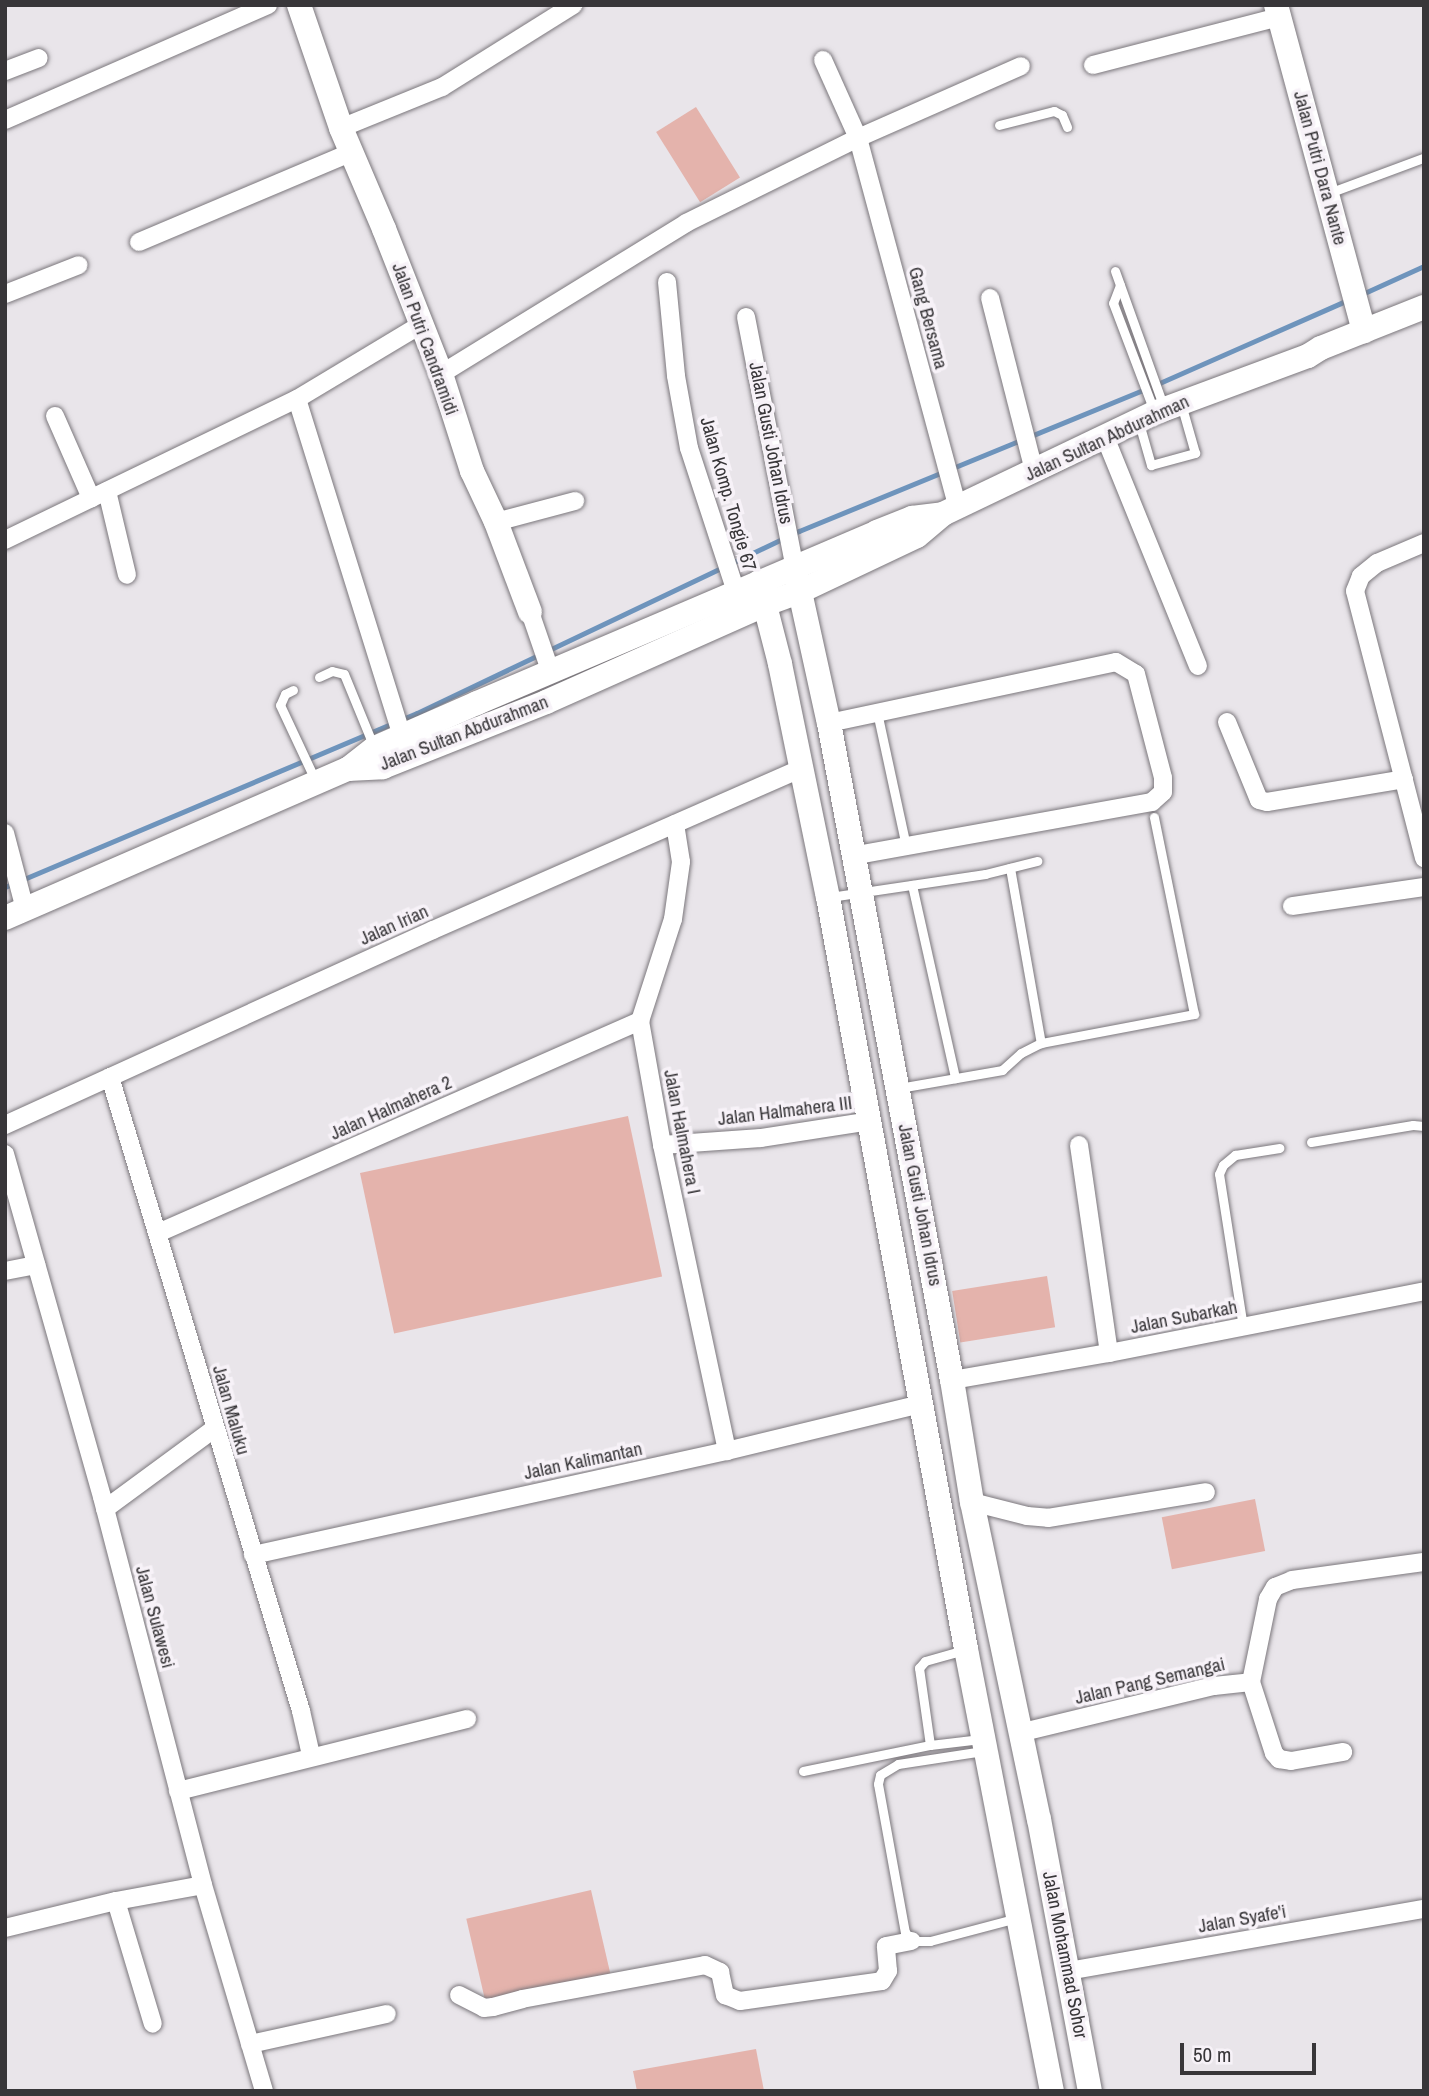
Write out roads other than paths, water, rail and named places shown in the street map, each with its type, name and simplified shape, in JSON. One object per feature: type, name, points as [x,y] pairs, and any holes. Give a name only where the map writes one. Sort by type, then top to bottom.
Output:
[{"type":"street","points":[[5,120],[268,5]]},
{"type":"street","name":"Jalan Putri Candramidi","points":[[299,5],[341,128],[441,374],[472,471],[496,522],[551,672]]},
{"type":"street","points":[[341,128],[442,87],[573,5]]},
{"type":"street","points":[[1093,65],[1277,11]]},
{"type":"street","name":"Jalan Putri Dara Nante","points":[[1277,11],[1363,321]]},
{"type":"street","points":[[5,71],[39,58]]},
{"type":"street","name":"Gang Bersama","points":[[823,60],[858,138],[942,457],[951,502]]},
{"type":"street","points":[[441,374],[686,223],[858,138],[1021,66]]},
{"type":"street","points":[[139,242],[352,152]]},
{"type":"street","points":[[5,294],[79,265]]},
{"type":"street","name":"Jalan Komp. Tongie 67","points":[[667,282],[676,376],[689,448],[733,586]]},
{"type":"street","points":[[990,298],[1034,470]]},
{"type":"street","name":"Jalan Sultan Abdurahman","points":[[1316,355],[1363,321],[1424,307]]},
{"type":"street","name":"Jalan Gusti Johan Idrus","points":[[746,317],[829,723],[952,1380],[972,1502],[1039,1819]]},
{"type":"street","name":"Jalan Sultan Abdurahman","points":[[17,905],[312,773],[383,767],[461,738],[797,576],[918,536],[951,502],[1034,470],[1105,437],[1157,403],[1316,355],[1424,317]]},
{"type":"street","points":[[5,540],[297,399],[420,325]]},
{"type":"street","points":[[297,399],[402,735]]},
{"type":"street","points":[[55,416],[99,495],[127,575]]},
{"type":"street","points":[[1105,437],[1198,666]]},
{"type":"street","points":[[496,522],[575,501]]},
{"type":"street","points":[[1424,543],[1377,563],[1361,576],[1354,591],[1424,858]]},
{"type":"street","points":[[348,769],[370,737],[402,735],[551,672],[733,586],[763,593]]},
{"type":"street","name":"Jalan Gusti Johan Idrus","points":[[763,593],[828,897],[966,1649],[1002,1827]]},
{"type":"street","points":[[829,723],[1116,662],[1136,674],[1163,778],[1163,792],[1152,802],[853,856]]},
{"type":"street","points":[[1227,722],[1259,800],[1267,802],[1404,779]]},
{"type":"street","name":"Jalan Irian","points":[[5,1125],[802,768]]},
{"type":"street","name":"Jalan Halmahera I","points":[[675,824],[681,862],[673,919],[640,1021],[662,1145],[727,1451]]},
{"type":"street","points":[[5,833],[14,865],[17,905]]},
{"type":"street","points":[[1292,906],[1424,887]]},
{"type":"street","points":[[846,992],[878,985]]},
{"type":"street","name":"Jalan Halmahera 2","points":[[159,1233],[640,1021]]},
{"type":"street","name":"Jalan Maluku","points":[[110,1077],[159,1233],[311,1755]]},
{"type":"street","name":"Jalan Halmahera III","points":[[662,1145],[761,1138],[871,1121]]},
{"type":"street","points":[[1079,1145],[1109,1353]]},
{"type":"street","name":"Jalan Sulawesi","points":[[5,1154],[105,1509],[203,1885],[264,2091]]},
{"type":"street","points":[[5,1271],[36,1265]]},
{"type":"street","name":"Jalan Subarkah","points":[[952,1380],[1109,1353],[1424,1291]]},
{"type":"street","name":"Jalan Kalimantan","points":[[253,1555],[727,1451],[922,1404]]},
{"type":"street","points":[[105,1509],[214,1429]]},
{"type":"street","points":[[972,1502],[1048,1518],[1206,1492]]},
{"type":"street","name":"Jalan Pang Semangai","points":[[1019,1733],[1214,1686],[1251,1682],[1268,1599],[1275,1587],[1292,1580],[1424,1562]]},
{"type":"street","points":[[1251,1682],[1274,1753],[1279,1759],[1291,1761],[1343,1752]]},
{"type":"street","points":[[178,1791],[311,1755],[467,1719]]},
{"type":"street","points":[[1002,1827],[1039,1819]]},
{"type":"street","name":"Jalan Mohammad Sohor","points":[[1039,1819],[1090,2091]]},
{"type":"street","name":"Jalan Mohammad Sohor","points":[[1002,1827],[1052,2091]]},
{"type":"street","points":[[5,1928],[116,1901],[203,1885]]},
{"type":"street","points":[[116,1901],[153,2024]]},
{"type":"street","name":"Jalan Syafe'i","points":[[1068,1972],[1424,1909]]},
{"type":"street","points":[[458,1995],[484,2008],[493,2007],[522,1999],[705,1965],[720,1972],[725,1994],[740,2001],[883,1981],[888,1971],[886,1946],[912,1941]]},
{"type":"street","points":[[250,2045],[387,2014]]},
{"type":"lane","points":[[999,125],[1054,111],[1062,115],[1067,127]]},
{"type":"lane","points":[[1327,194],[1423,158]]},
{"type":"lane","points":[[1115,271],[1120,285],[1113,303],[1157,403],[1195,453],[1151,465],[1157,403]]},
{"type":"lane","points":[[319,677],[332,671],[344,674],[370,737]]},
{"type":"lane","points":[[293,690],[285,694],[280,705],[312,773]]},
{"type":"lane","points":[[877,712],[906,846]]},
{"type":"lane","points":[[898,1089],[1002,1070],[1021,1053],[1041,1043],[1194,1014],[1154,817]]},
{"type":"lane","points":[[828,897],[912,885],[1037,861]]},
{"type":"lane","points":[[1010,868],[1041,1043]]},
{"type":"lane","points":[[912,885],[955,1078]]},
{"type":"lane","points":[[1311,1142],[1413,1125],[1424,1126]]},
{"type":"lane","points":[[1243,1327],[1219,1174],[1223,1165],[1235,1155],[1279,1148]]},
{"type":"lane","points":[[930,1745],[919,1668],[925,1661],[966,1649]]},
{"type":"lane","points":[[803,1771],[930,1745],[984,1745]]},
{"type":"lane","points":[[984,1745],[898,1764],[880,1775],[878,1784],[905,1932],[912,1941],[930,1941],[1019,1917]]},
{"type":"waterway","points":[[1360,295],[1424,266]]},
{"type":"waterway","points":[[1155,385],[1348,300]]},
{"type":"waterway","points":[[5,887],[417,713],[799,531],[1146,389]]}]
